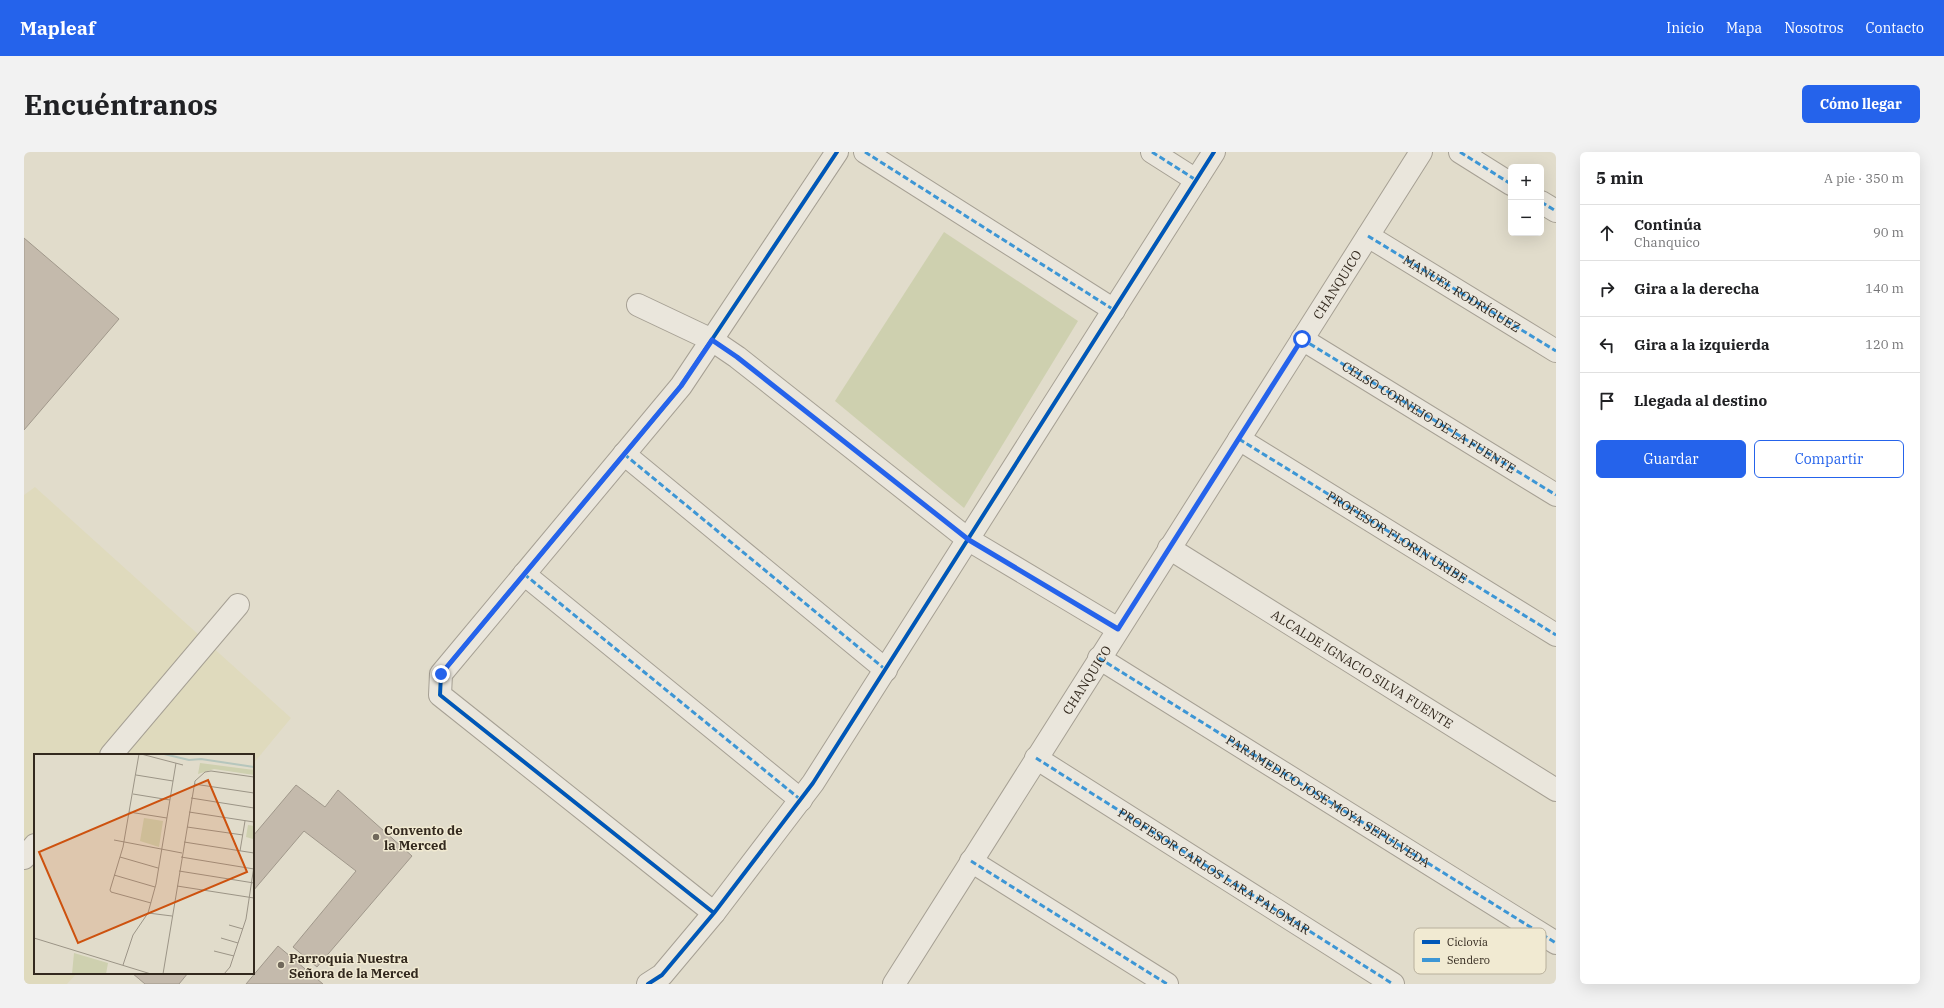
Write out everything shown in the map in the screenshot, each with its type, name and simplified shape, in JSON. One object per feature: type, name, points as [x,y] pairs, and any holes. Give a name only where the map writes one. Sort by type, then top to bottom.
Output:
[{"type":"street","points":[[714,913],[440,695],[441,674],[681,386],[837,152]]},
{"type":"street","points":[[865,152],[1114,310]]},
{"type":"street","points":[[1152,152],[1196,180]]},
{"type":"street","points":[[662,981],[814,783],[1214,152]]},
{"type":"street","name":"CHANQUICO","points":[[894,984],[1421,152]]},
{"type":"street","points":[[1460,152],[1508,182]]},
{"type":"street","points":[[1544,204],[1556,211]]},
{"type":"street","name":"MANUEL RODRÍGUEZ","points":[[1368,236],[1556,351]]},
{"type":"street","points":[[638,305],[712,340],[737,357],[969,540],[1118,629]]},
{"type":"street","name":"CELSO CORNEJO DE LA FUENTE","points":[[1302,339],[1556,495]]},
{"type":"street","name":"PROFESOR FLORIN URIBE","points":[[1239,439],[1556,635]]},
{"type":"street","points":[[624,454],[886,670]]},
{"type":"street","name":"ALCALDE IGNACIO SILVA FUENTE","points":[[1169,548],[1556,790]]},
{"type":"street","points":[[524,574],[801,800]]},
{"type":"street","points":[[113,754],[238,606]]},
{"type":"street","name":"PARAMEDICO JOSE MOYA SEPULVEDA","points":[[1100,658],[1532,928]]},
{"type":"street","name":"PROFESOR CARLOS LARA PALOMAR","points":[[1036,758],[1393,984]]},
{"type":"street","points":[[24,858],[34,846]]},
{"type":"street","points":[[971,861],[1166,984]]},
{"type":"street","name":"PARAMEDICO JOSE MOYA SEPULVEDA","points":[[1546,937],[1556,943]]},
{"type":"shaded area","points":[[35,487],[291,718],[254,763],[254,754],[34,754],[34,974],[76,974],[67,984],[24,984],[24,495]]},
{"type":"green space","points":[[944,232],[1078,321],[964,508],[835,401]]},
{"type":"building","points":[[24,238],[119,319],[24,430]]},
{"type":"building","points":[[296,785],[325,807],[338,790],[412,856],[317,967],[293,947],[356,871],[304,831],[254,890],[254,835]]},
{"type":"building","name":"Parroquia Nuestra Señora de la Merced","points":[[278,946],[323,984],[246,984]]},
{"type":"building","points":[[133,974],[187,974],[179,984],[145,984]]},
{"type":"marked path","points":[[865,152],[1114,310]]},
{"type":"marked path","points":[[1152,152],[1196,180]]},
{"type":"marked path","points":[[1460,152],[1508,182]]},
{"type":"marked path","points":[[1544,204],[1556,211]]},
{"type":"marked path","points":[[1368,236],[1556,351]]},
{"type":"marked path","points":[[1302,339],[1556,495]]},
{"type":"marked path","points":[[1239,439],[1556,635]]},
{"type":"marked path","points":[[624,454],[886,670]]},
{"type":"marked path","points":[[524,574],[801,800]]},
{"type":"marked path","points":[[1099,658],[1532,928]]},
{"type":"marked path","points":[[1036,758],[1393,984]]},
{"type":"marked path","points":[[971,861],[1167,984]]},
{"type":"marked path","points":[[1546,937],[1556,943]]},
{"type":"cycle path","points":[[714,913],[440,695],[441,674],[681,386],[837,152]]},
{"type":"cycle path","points":[[648,984],[662,975],[714,913],[813,783],[1214,152]]},
{"type":"place","name":"Convento de la Merced","points":[[376,837]]},
{"type":"place","name":"Parroquia Nuestra Señora de la Merced","points":[[281,965]]},
{"type":"route","points":[[441,674],[681,386],[712,340],[737,357],[969,540],[1118,629],[1302,339]]}]
